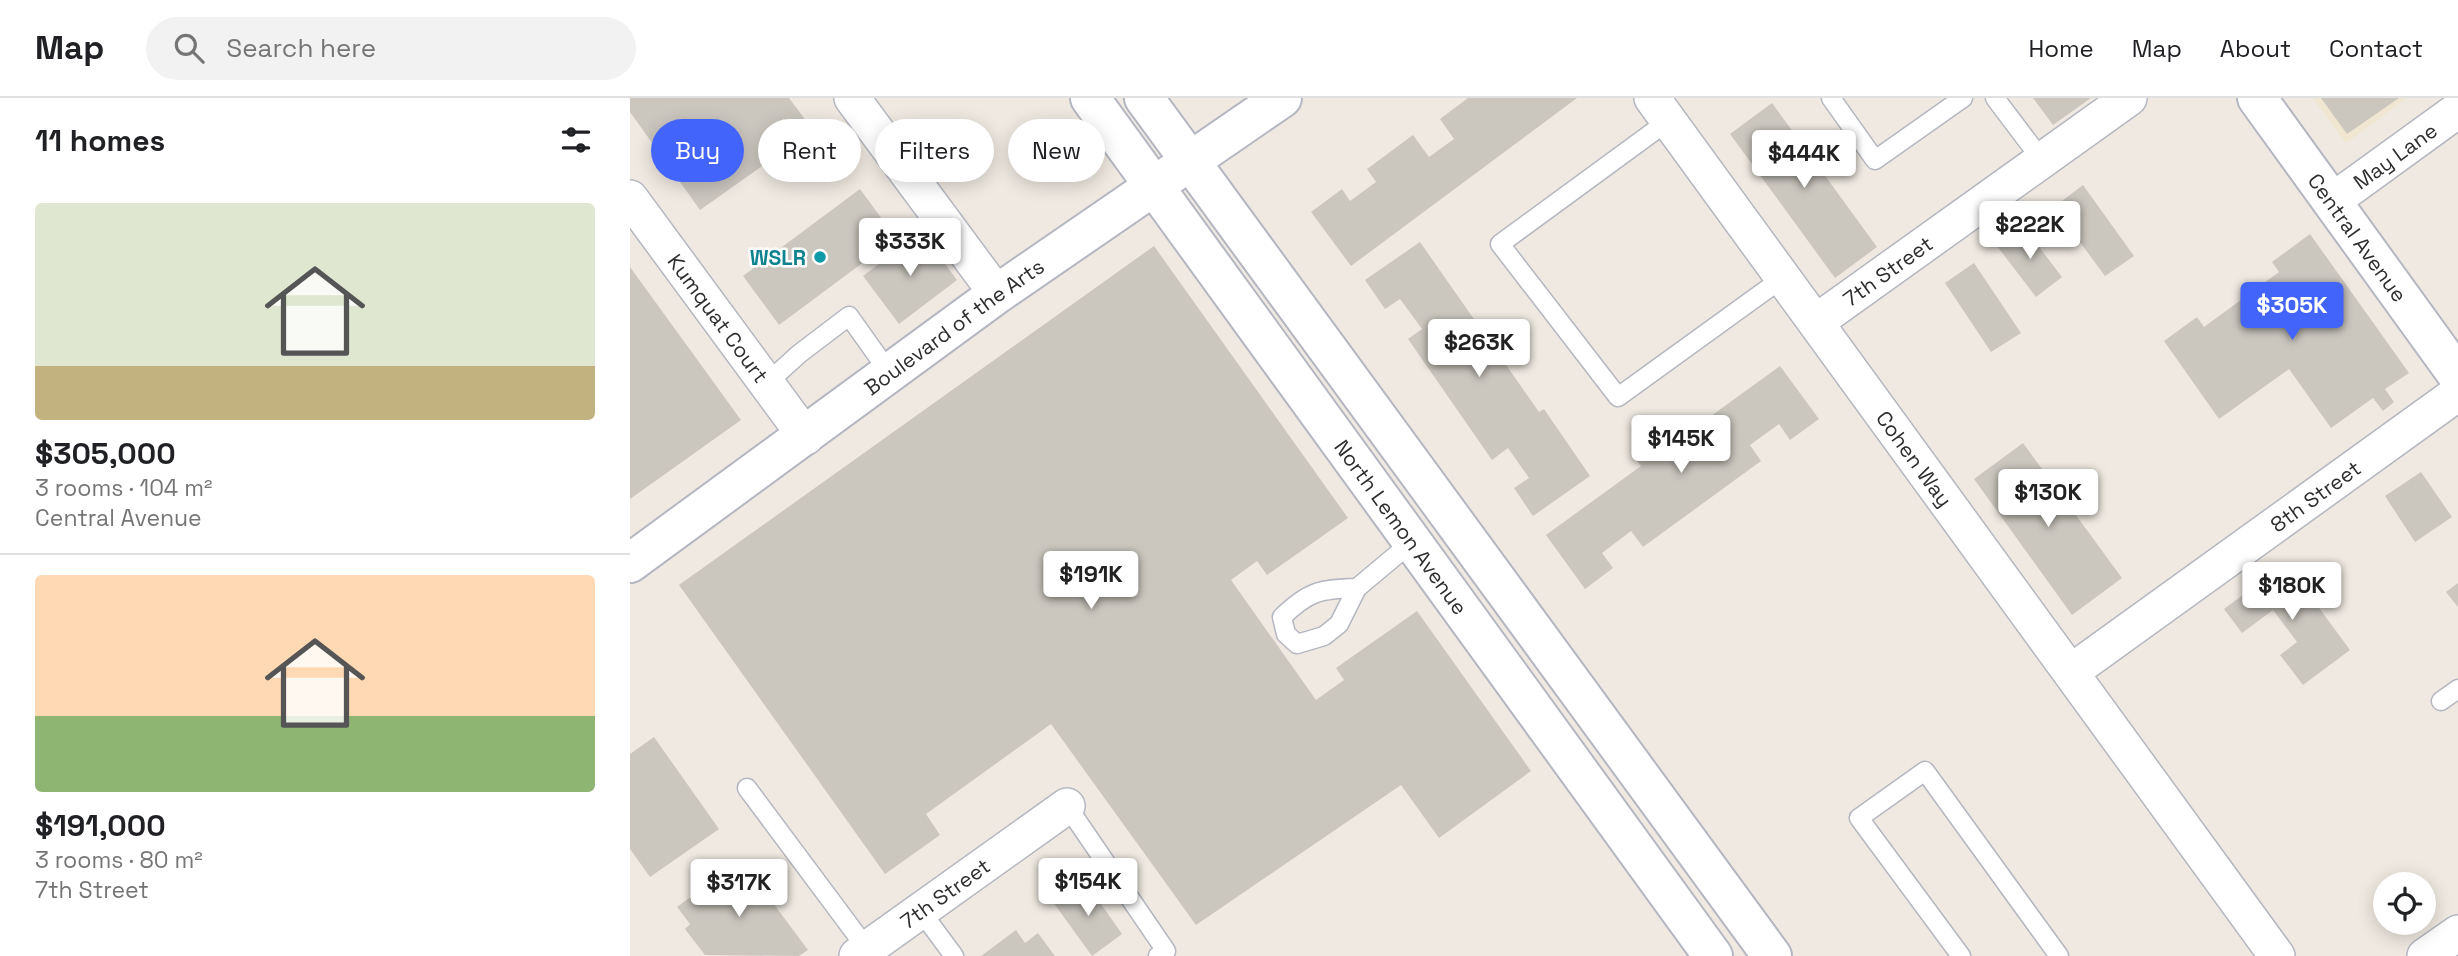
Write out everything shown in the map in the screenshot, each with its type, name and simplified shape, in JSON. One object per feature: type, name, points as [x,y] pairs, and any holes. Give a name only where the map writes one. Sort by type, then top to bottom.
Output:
[{"type":"street","points":[[852,98],[997,294]]},
{"type":"street","name":"North Lemon Avenue","points":[[1090,98],[1713,956]]},
{"type":"street","points":[[1144,98],[1772,956]]},
{"type":"street","name":"Boulevard of the Arts","points":[[630,563],[806,438],[997,294],[1282,98]]},
{"type":"street","name":"7th Street","points":[[1816,321],[2129,98]]},
{"type":"street","name":"Central Avenue","points":[[2257,98],[2458,376]]},
{"type":"street","name":"Cohen Way","points":[[1660,109],[2277,956]]},
{"type":"street","name":"May Lane","points":[[2331,202],[2458,110]]},
{"type":"street","name":"Kumquat Court","points":[[630,198],[806,438]]},
{"type":"street","name":"8th Street","points":[[2071,672],[2458,393]]},
{"type":"street","name":"7th Street","points":[[862,953],[1067,806]]},
{"type":"street","points":[[2425,956],[2458,933]]},
{"type":"lane","points":[[1831,98],[1875,160],[1963,98]]},
{"type":"lane","points":[[1995,98],[2041,159]]},
{"type":"lane","points":[[1660,109],[1500,244],[1618,397],[1784,277]]},
{"type":"lane","points":[[766,384],[799,354],[849,316],[891,375]]},
{"type":"lane","points":[[1357,588],[1412,542]]},
{"type":"lane","points":[[2441,701],[2458,689]]},
{"type":"lane","points":[[1961,956],[1859,818],[1924,771],[2059,956]]},
{"type":"lane","points":[[747,788],[862,953]]},
{"type":"lane","points":[[1067,806],[1166,951],[1158,956]]},
{"type":"lane","points":[[920,910],[954,956]]},
{"type":"shaded area","points":[[2313,98],[2407,98],[2346,143]]},
{"type":"building","points":[[630,98],[789,98],[805,119],[758,119],[758,169],[744,179],[744,119],[651,119],[651,141],[630,112]]},
{"type":"building","points":[[1468,98],[1577,98],[1351,266],[1311,212],[1342,189],[1350,201],[1376,182],[1367,169],[1413,135],[1429,157],[1454,139],[1440,119]]},
{"type":"building","points":[[2033,98],[2091,98],[2053,125]]},
{"type":"building","points":[[2321,98],[2399,98],[2347,134]]},
{"type":"building","points":[[1772,103],[1877,247],[1835,278],[1730,134]]},
{"type":"building","points":[[680,182],[740,182],[700,210]]},
{"type":"building","points":[[2083,185],[2134,256],[2105,276],[2054,207]]},
{"type":"building","name":"WSLR","points":[[860,189],[896,238],[779,325],[743,276]]},
{"type":"building","points":[[2023,226],[2062,277],[2036,297],[1997,246]]},
{"type":"building","points":[[921,232],[957,280],[899,324],[863,276]]},
{"type":"building","points":[[2310,234],[2409,373],[2385,389],[2394,402],[2383,411],[2373,398],[2331,428],[2289,369],[2219,419],[2164,341],[2197,317],[2204,327],[2279,272],[2272,262]]},
{"type":"building","points":[[1420,242],[1539,412],[1544,409],[1590,476],[1533,516],[1514,488],[1529,478],[1508,448],[1492,460],[1408,339],[1422,329],[1400,299],[1385,309],[1365,280]]},
{"type":"building","points":[[1154,246],[1348,518],[1267,575],[1257,561],[1231,580],[1316,700],[1344,680],[1336,668],[1417,611],[1531,771],[1439,838],[1401,785],[1196,925],[1051,724],[926,814],[940,835],[885,874],[679,585]]},
{"type":"building","points":[[1974,263],[2021,333],[1991,352],[1945,283]]},
{"type":"building","points":[[630,267],[741,420],[630,499]]},
{"type":"building","points":[[1780,366],[1819,419],[1790,440],[1779,424],[1750,445],[1761,461],[1643,547],[1631,531],[1602,553],[1613,568],[1585,589],[1546,535],[1641,466],[1637,461],[1678,431],[1682,437]]},
{"type":"building","points":[[2023,443],[2122,578],[2072,615],[1974,479]]},
{"type":"building","points":[[2421,472],[2452,517],[2415,542],[2385,496]]},
{"type":"building","points":[[2286,563],[2350,650],[2303,685],[2280,655],[2297,642],[2273,610],[2242,633],[2224,609]]},
{"type":"building","points":[[2458,583],[2458,607],[2446,592]]},
{"type":"building","points":[[654,737],[719,829],[650,877],[630,849],[630,754]]},
{"type":"building","points":[[741,860],[808,950],[799,956],[705,955],[685,929],[690,924],[677,907]]},
{"type":"building","points":[[1085,881],[1122,934],[1092,956],[1053,902]]},
{"type":"building","points":[[1016,930],[1025,943],[1038,933],[1055,956],[981,956]]},
{"type":"place","name":"WSLR","points":[[820,257]]}]
